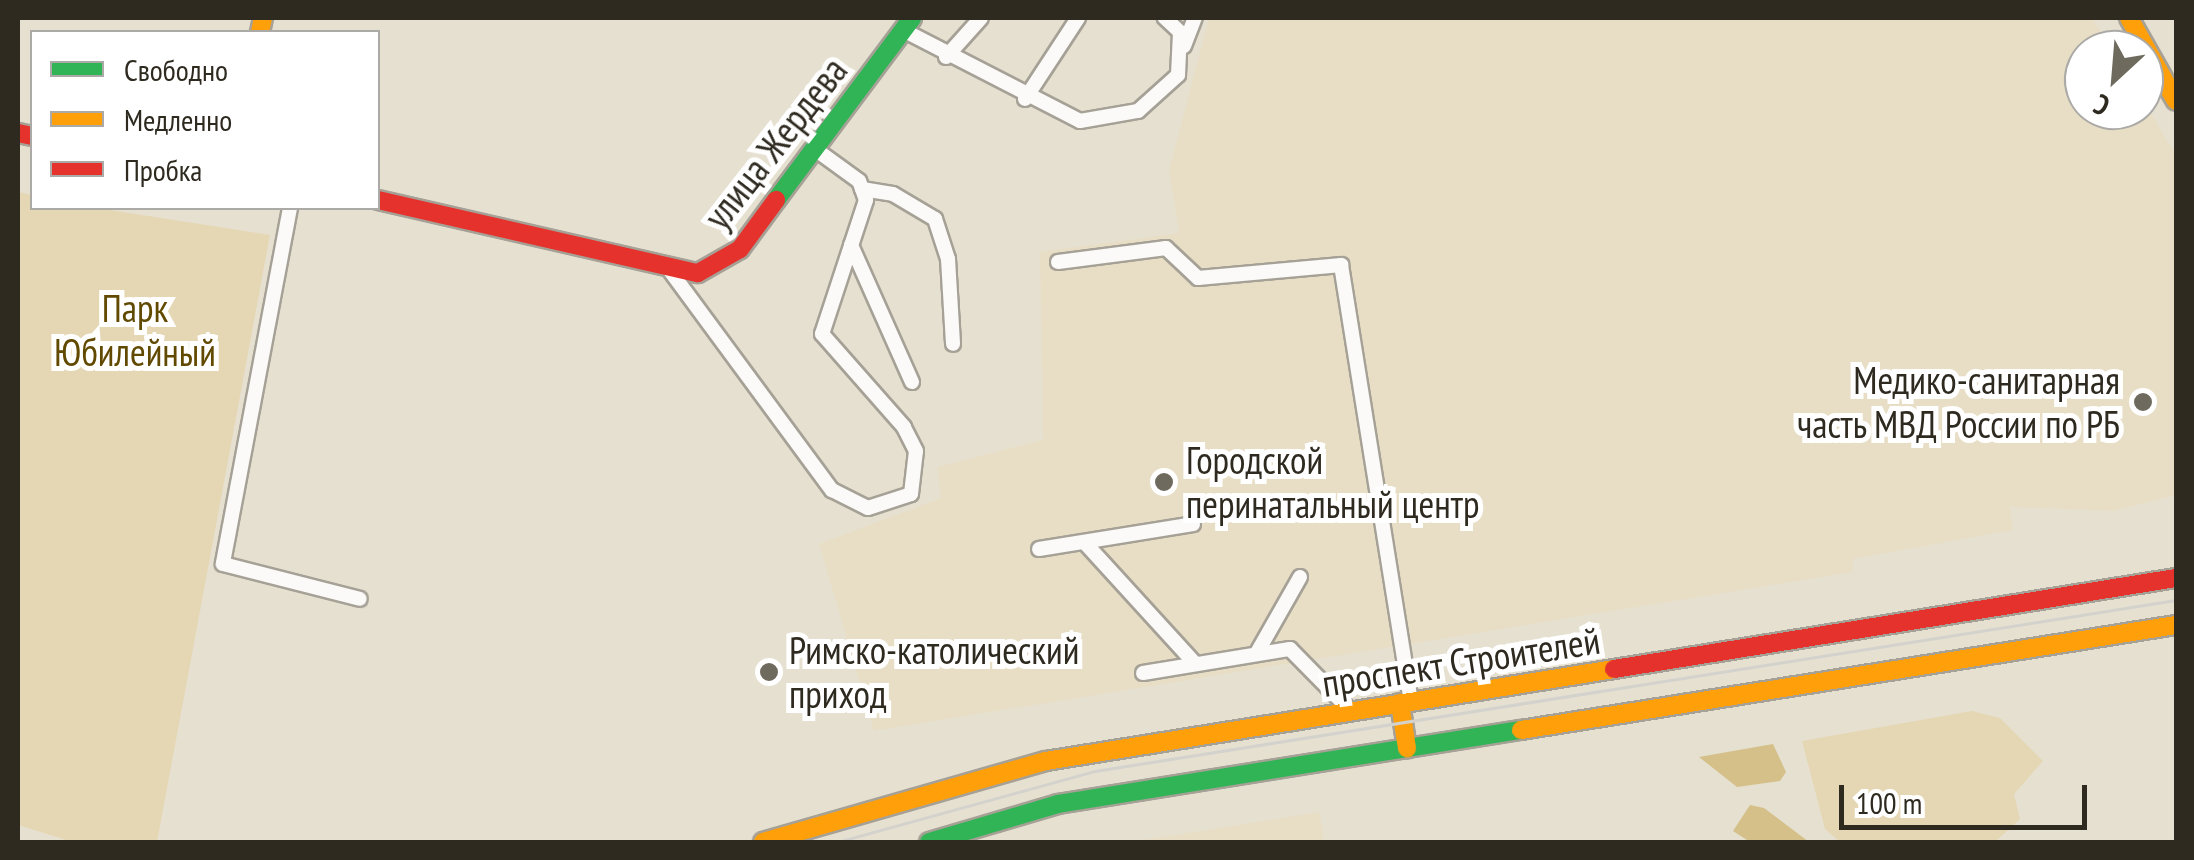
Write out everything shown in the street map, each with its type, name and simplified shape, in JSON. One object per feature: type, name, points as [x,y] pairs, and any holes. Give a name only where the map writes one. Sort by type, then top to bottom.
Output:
[{"type":"main road","points":[[2129,18],[2176,101]]},
{"type":"main road","name":"улица Жердева","points":[[671,272],[698,272],[740,248],[907,24]]},
{"type":"main road","points":[[380,200],[557,234],[671,272]]},
{"type":"main road","name":"проспект Строителей","points":[[763,842],[1046,761],[2176,578]]},
{"type":"main road","name":"проспект Строителей","points":[[929,842],[1058,804],[2176,625]]},
{"type":"main road","points":[[1405,702],[1407,748]]},
{"type":"street","points":[[946,57],[981,18]]},
{"type":"street","points":[[1025,99],[1078,18]]},
{"type":"street","points":[[907,24],[946,57],[1025,99],[1080,121],[1138,111],[1178,75],[1180,32],[1165,18]]},
{"type":"street","points":[[1181,51],[1195,18]]},
{"type":"street","points":[[815,148],[862,190],[893,194],[935,219],[948,259],[953,344]]},
{"type":"street","points":[[671,272],[832,490],[868,508],[910,494],[916,451],[822,334],[851,245],[862,190]]},
{"type":"street","points":[[290,210],[222,564],[360,600]]},
{"type":"street","points":[[851,245],[912,382]]},
{"type":"street","points":[[1058,262],[1166,248],[1198,278],[1341,266],[1405,702]]},
{"type":"street","points":[[1038,549],[1193,524]]},
{"type":"street","points":[[1086,544],[1193,660]]},
{"type":"street","points":[[1258,651],[1300,577]]},
{"type":"street","points":[[1143,674],[1193,660],[1290,649],[1351,711]]},
{"type":"shaded area","points":[[1209,18],[2092,18],[2100,30],[2064,30],[2064,130],[2161,130],[2176,155],[2176,495],[2113,511],[2010,507],[2013,530],[1853,559],[1853,572],[874,731],[819,544],[941,498],[937,467],[1043,440],[1040,252],[1179,233],[1169,170]]},
{"type":"shaded area","points":[[1773,744],[1786,772],[1780,781],[1737,787],[1699,757]]},
{"type":"shaded area","points":[[1750,805],[1764,808],[1809,842],[1750,842],[1733,831]]},
{"type":"shaded area","points":[[1320,812],[1324,842],[1130,842]]},
{"type":"green space","name":"Парк Юбилейный","points":[[18,192],[30,195],[30,210],[110,210],[270,235],[157,842],[73,842],[18,825]]},
{"type":"green space","points":[[1972,711],[2000,718],[2043,761],[2014,794],[2020,819],[1995,842],[1840,842],[1825,829],[1802,741]]},
{"type":"tram line","points":[[837,842],[1095,771],[2176,600]]},
{"type":"traffic: fast","points":[[776,200],[912,18]]},
{"type":"traffic: fast","points":[[929,842],[1058,804],[1521,730]]},
{"type":"traffic: slow","points":[[260,30],[263,18]]},
{"type":"traffic: slow","points":[[2129,18],[2176,101]]},
{"type":"traffic: slow","points":[[1521,730],[2176,625]]},
{"type":"traffic: slow","points":[[763,842],[1046,761],[1614,669]]},
{"type":"traffic: slow","points":[[1400,703],[1407,748]]},
{"type":"traffic: jam","points":[[18,133],[30,136]]},
{"type":"traffic: jam","points":[[380,200],[698,273],[740,249],[776,200]]},
{"type":"traffic: jam","points":[[1614,669],[2176,578]]},
{"type":"place","name":"Медико-санитарная часть МВД России по РБ","points":[[2143,402]]},
{"type":"place","name":"Городской перинатальный центр","points":[[1164,482]]},
{"type":"place","name":"Римско-католический приход","points":[[769,672]]}]
